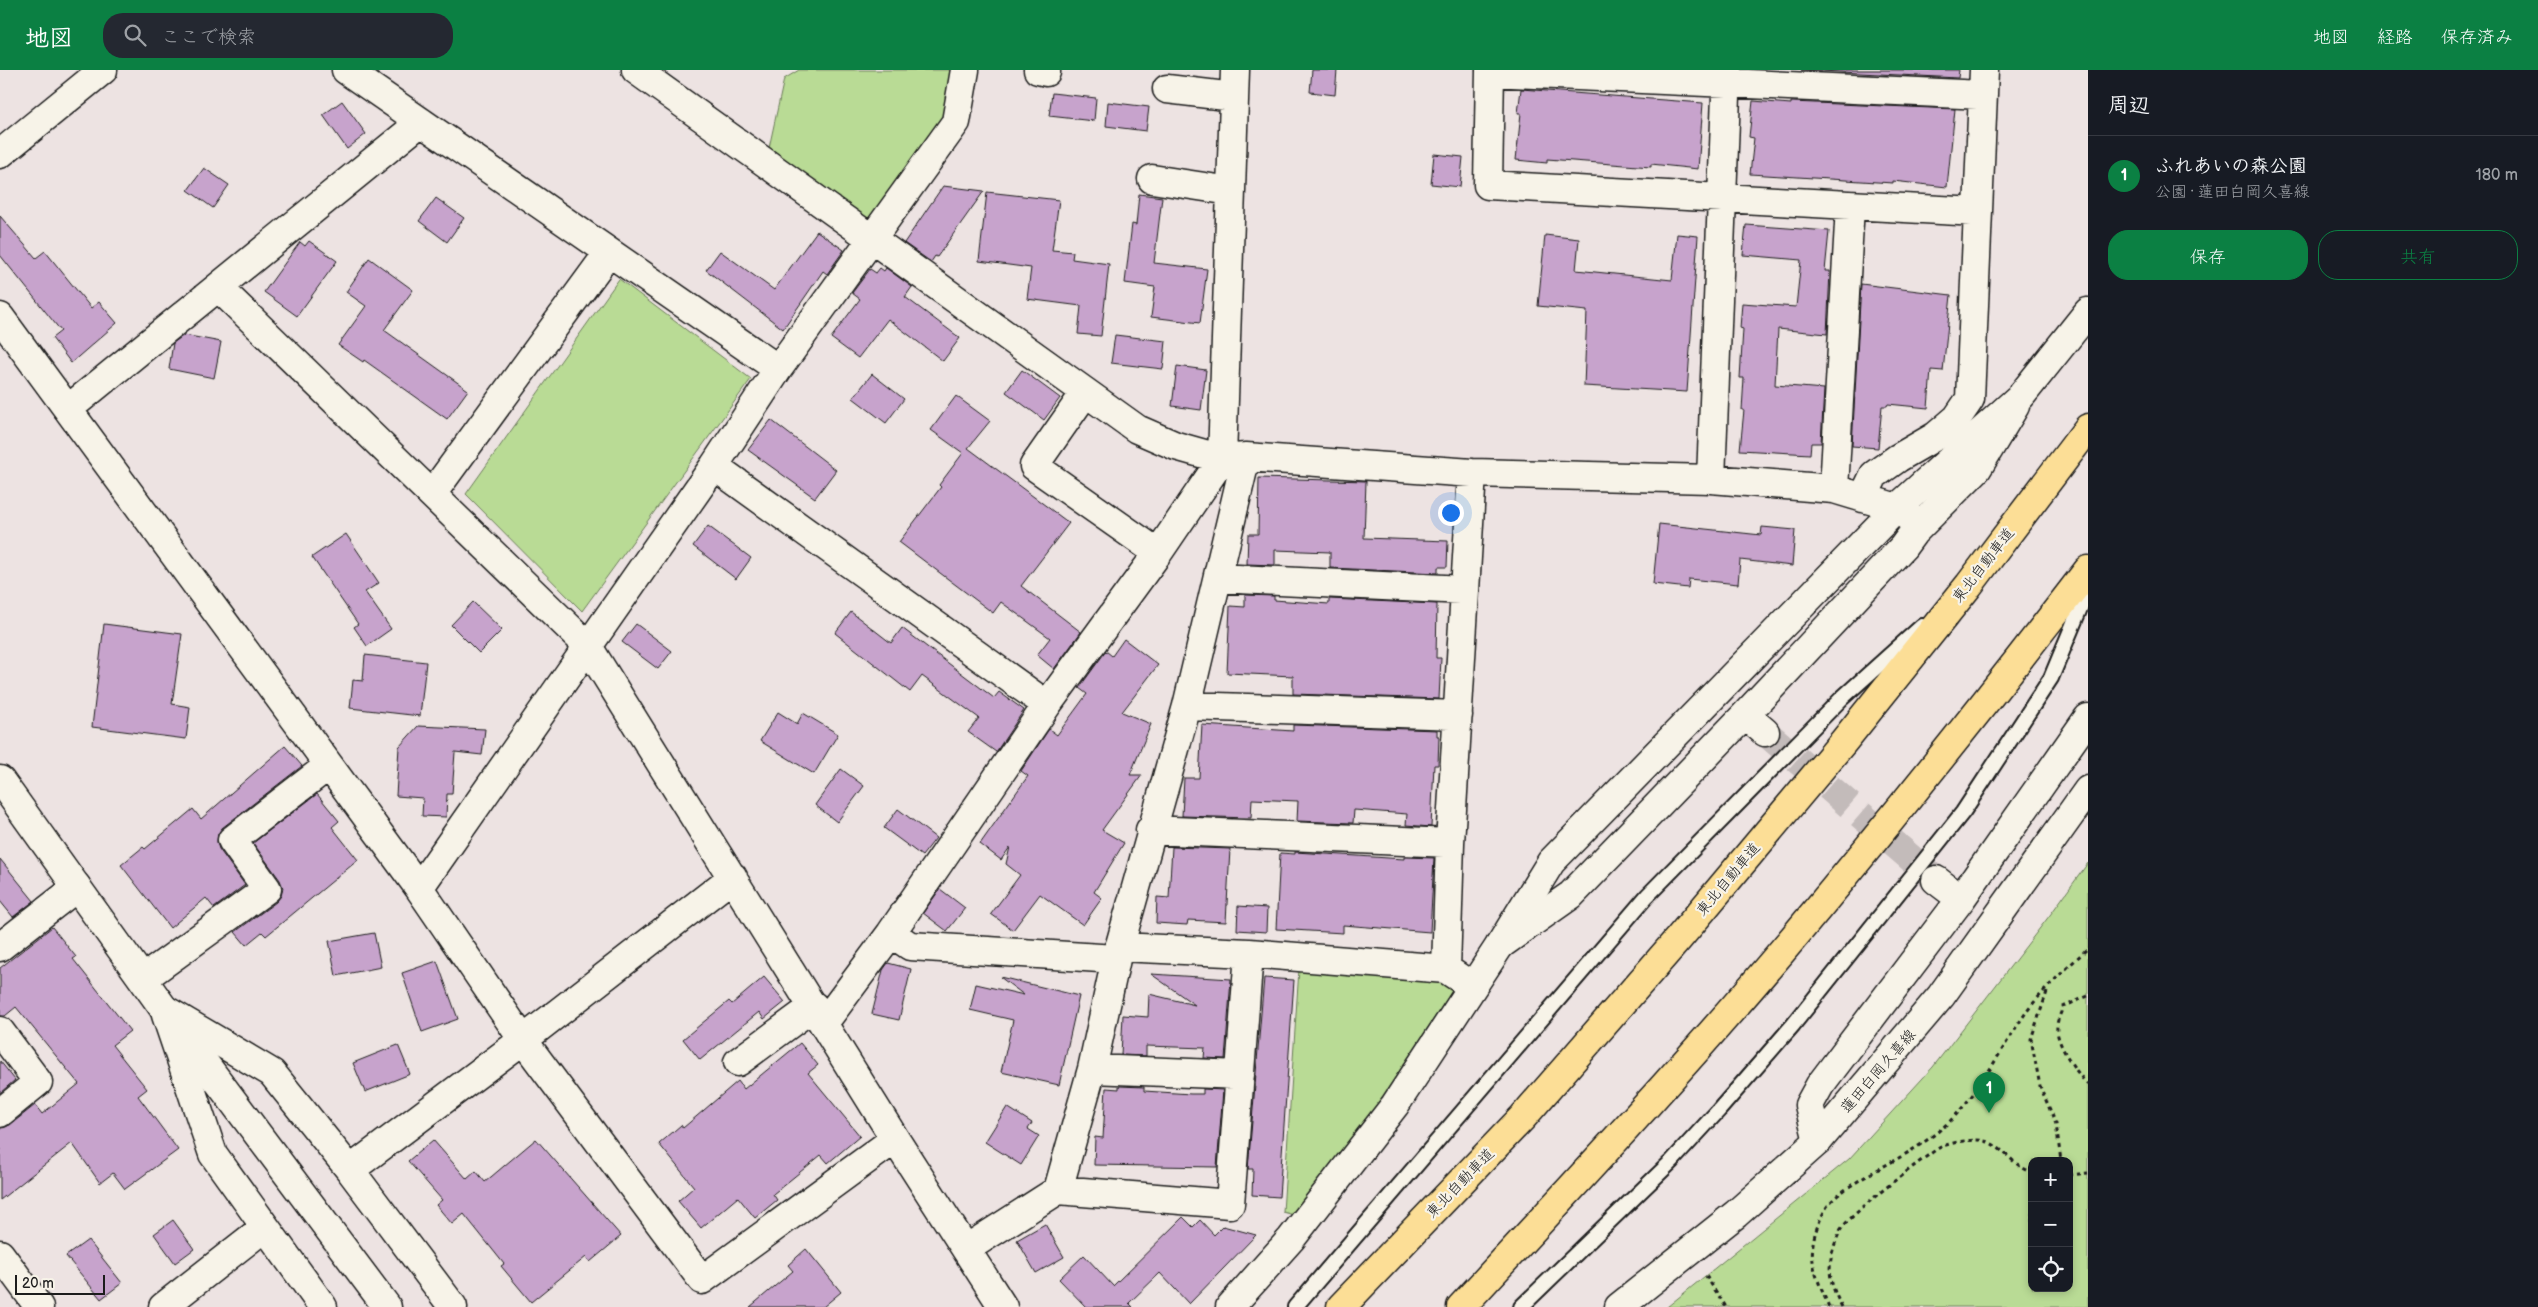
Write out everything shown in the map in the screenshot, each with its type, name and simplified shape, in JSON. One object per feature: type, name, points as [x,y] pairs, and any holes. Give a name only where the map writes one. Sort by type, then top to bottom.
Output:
[{"type":"highway","name":"東北自動車道","points":[[1341,1307],[1523,1117],[1679,938],[1844,741],[1969,585],[2088,428]]},
{"type":"highway","points":[[1461,1307],[1631,1123],[1799,932],[1968,724],[2088,570]]},
{"type":"street","points":[[0,154],[103,70]]},
{"type":"street","points":[[346,70],[778,369]]},
{"type":"street","points":[[636,70],[1137,429],[1176,446],[1234,458],[1472,473],[1711,480],[1834,489],[1897,508],[1912,520],[1914,532]]},
{"type":"street","points":[[419,888],[587,644],[714,466],[778,369],[956,122],[965,70]]},
{"type":"street","points":[[1058,1190],[1092,1069],[1118,953],[1150,830],[1187,706],[1218,578],[1234,458],[1231,191],[1235,70]]},
{"type":"street","points":[[1863,498],[1874,475],[1898,458],[1936,436],[1957,418],[1970,399],[1983,82],[1490,71],[1488,185],[1977,212]]},
{"type":"street","points":[[1711,480],[1727,76]]},
{"type":"street","points":[[1167,89],[1234,97]]},
{"type":"street","points":[[68,409],[421,122]]},
{"type":"street","points":[[1152,179],[1231,191]]},
{"type":"street","points":[[1834,489],[1850,206]]},
{"type":"street","points":[[432,494],[608,252]]},
{"type":"street","points":[[218,287],[587,644],[895,1139],[1003,1307]]},
{"type":"street","points":[[1500,945],[1571,895],[1755,724],[1914,532],[1977,469],[2020,396],[2088,312]]},
{"type":"street","points":[[0,317],[419,888],[523,1040],[702,1280],[895,1139]]},
{"type":"street","points":[[1085,392],[1034,466],[1158,553]]},
{"type":"street","points":[[1230,1307],[1292,1239],[1395,1105],[1500,945],[1551,862],[1897,508],[2020,396]]},
{"type":"street","points":[[738,1062],[819,1015],[891,933],[1047,705],[1158,553],[1234,458]]},
{"type":"street","points":[[714,466],[1047,705]]},
{"type":"street","points":[[1446,969],[1450,843],[1472,473]]},
{"type":"street","points":[[1218,578],[1465,590]]},
{"type":"street","points":[[1187,706],[1458,715]]},
{"type":"street","points":[[1818,1141],[1809,1105],[1820,1085],[1961,899],[2088,718]]},
{"type":"street","points":[[144,978],[267,889],[232,840],[328,766]]},
{"type":"street","points":[[0,780],[144,978],[164,1009],[387,1307]]},
{"type":"street","name":"蓮田白岡久喜線","points":[[1619,1307],[1736,1214],[1818,1141],[1941,996],[2088,790]]},
{"type":"street","points":[[1150,830],[1450,843]]},
{"type":"street","points":[[350,1170],[523,1040],[732,876]]},
{"type":"street","points":[[1936,880],[1961,899]]},
{"type":"street","points":[[0,947],[77,888]]},
{"type":"street","points":[[891,933],[910,946],[1118,953],[1249,953],[1446,969],[1473,987]]},
{"type":"street","points":[[966,1249],[1058,1190],[1230,1204],[1249,953]]},
{"type":"street","points":[[164,1009],[272,1073],[350,1170],[454,1307]]},
{"type":"street","points":[[164,1009],[213,1154],[323,1307]]},
{"type":"street","points":[[0,1031],[38,1082],[0,1113]]},
{"type":"street","points":[[1092,1069],[1240,1075]]},
{"type":"street","points":[[162,1307],[265,1227]]},
{"type":"street","points":[[0,1254],[39,1307]]},
{"type":"lane","points":[[1295,1307],[1647,896],[1842,698],[1969,585]]},
{"type":"lane","points":[[1522,1307],[1672,1161],[1719,1110],[1793,1025],[1950,828],[2051,678],[2088,589]]},
{"type":"path","points":[[1829,1307],[1813,1271],[1812,1246],[1826,1208],[1855,1182],[1912,1150],[1950,1120],[1987,1076],[2024,1016],[2088,948]]},
{"type":"path","points":[[2048,989],[2031,1039],[2040,1086],[2056,1124],[2060,1157]]},
{"type":"path","points":[[2088,996],[2062,1007],[2056,1028],[2064,1050],[2077,1074],[2088,1085]]},
{"type":"path","points":[[1842,1307],[1835,1294],[1828,1269],[1840,1229],[1873,1199],[1941,1147],[1978,1140],[2000,1148],[2023,1169],[2028,1171]]},
{"type":"path","points":[[2073,1174],[2088,1172]]},
{"type":"path","points":[[1702,1270],[1726,1307]]},
{"type":"green space","points":[[799,70],[956,70],[949,118],[880,218],[864,220],[769,148],[784,79]]},
{"type":"green space","points":[[619,279],[751,379],[582,611],[466,494]]},
{"type":"green space","points":[[2088,863],[2088,1307],[1667,1307],[1849,1159],[1933,1067]]},
{"type":"green space","points":[[1299,969],[1446,978],[1454,988],[1378,1103],[1294,1215],[1283,1212]]},
{"type":"building","points":[[1312,70],[1337,70],[1335,95],[1310,92]]},
{"type":"building","points":[[1801,70],[1959,70],[1958,78]]},
{"type":"building","points":[[1521,89],[1703,103],[1698,169],[1651,164],[1651,167],[1547,159],[1547,163],[1516,160],[1521,113],[1518,113]]},
{"type":"building","points":[[1052,93],[1096,98],[1094,121],[1049,116]]},
{"type":"building","points":[[342,101],[366,134],[347,149],[323,115]]},
{"type":"building","points":[[1753,101],[1955,109],[1947,187],[1893,181],[1893,183],[1750,174],[1754,138],[1749,137]]},
{"type":"building","points":[[1108,102],[1149,107],[1146,131],[1106,126]]},
{"type":"building","points":[[1434,154],[1463,157],[1460,187],[1431,184]]},
{"type":"building","points":[[204,168],[229,185],[213,208],[188,190]]},
{"type":"building","points":[[943,186],[984,191],[937,257],[935,256],[931,262],[904,243]]},
{"type":"building","points":[[987,192],[1059,200],[1052,250],[1073,252],[1072,259],[1109,264],[1101,336],[1078,334],[1081,306],[1027,299],[1031,268],[979,261]]},
{"type":"building","points":[[1139,194],[1162,197],[1154,263],[1207,269],[1200,323],[1151,317],[1155,287],[1125,283],[1132,224],[1136,225]]},
{"type":"building","points":[[436,198],[464,218],[447,242],[419,221]]},
{"type":"building","points":[[0,216],[36,258],[45,251],[91,308],[99,302],[117,323],[71,363],[52,338],[61,331],[0,255]]},
{"type":"building","points":[[1746,225],[1829,231],[1825,271],[1830,271],[1827,334],[1778,329],[1775,385],[1824,389],[1821,443],[1811,443],[1810,454],[1740,450],[1744,410],[1742,410],[1744,378],[1740,378],[1743,329],[1740,328],[1742,303],[1796,307],[1801,260],[1743,255]]},
{"type":"building","points":[[817,231],[844,250],[827,274],[823,271],[783,329],[706,270],[720,251],[774,290]]},
{"type":"building","points":[[1677,234],[1698,236],[1687,392],[1584,386],[1587,311],[1538,306],[1545,235],[1579,239],[1576,270],[1672,280]]},
{"type":"building","points":[[309,241],[337,261],[297,316],[264,292],[300,242],[305,246]]},
{"type":"building","points":[[369,258],[413,290],[384,330],[468,390],[447,419],[364,360],[363,362],[338,345],[366,306],[346,292]]},
{"type":"building","points":[[880,268],[884,271],[886,268],[912,287],[905,297],[960,338],[943,361],[888,319],[858,358],[831,338],[860,299],[852,293],[870,269],[876,273]]},
{"type":"building","points":[[1861,284],[1951,295],[1943,371],[1931,370],[1928,408],[1888,404],[1887,406],[1882,406],[1878,448],[1852,446]]},
{"type":"building","points":[[184,335],[221,342],[214,378],[169,369],[173,343]]},
{"type":"building","points":[[1115,335],[1166,341],[1163,369],[1111,363]]},
{"type":"building","points":[[1177,366],[1206,370],[1201,410],[1172,406]]},
{"type":"building","points":[[1022,370],[1060,398],[1044,420],[1006,392]]},
{"type":"building","points":[[872,374],[904,399],[886,423],[853,398]]},
{"type":"building","points":[[956,396],[990,421],[968,448],[1069,523],[1021,586],[1081,632],[1054,669],[1037,655],[1050,638],[1001,602],[993,613],[899,542],[941,487],[939,485],[963,453],[931,430]]},
{"type":"building","points":[[771,420],[836,470],[815,498],[748,450]]},
{"type":"building","points":[[1259,478],[1366,481],[1364,538],[1448,541],[1447,567],[1438,567],[1438,573],[1330,568],[1330,552],[1275,550],[1275,565],[1247,564],[1248,534],[1258,534]]},
{"type":"building","points":[[1659,524],[1761,535],[1762,527],[1795,530],[1792,566],[1740,560],[1738,584],[1689,579],[1688,588],[1653,584]]},
{"type":"building","points":[[708,526],[751,558],[736,579],[693,546]]},
{"type":"building","points":[[346,534],[379,583],[365,592],[391,629],[367,646],[354,627],[358,624],[312,557]]},
{"type":"building","points":[[1245,595],[1274,596],[1274,600],[1329,604],[1329,599],[1437,604],[1436,658],[1441,658],[1439,699],[1293,694],[1293,676],[1227,673],[1230,606],[1245,607]]},
{"type":"building","points":[[473,602],[502,630],[479,653],[451,625]]},
{"type":"building","points":[[851,612],[891,643],[902,628],[994,698],[999,692],[1024,710],[996,752],[968,732],[979,718],[922,676],[910,692],[835,633]]},
{"type":"building","points":[[104,624],[182,634],[172,704],[190,707],[186,739],[92,727]]},
{"type":"building","points":[[636,624],[672,651],[658,669],[622,642]]},
{"type":"building","points":[[1124,639],[1158,665],[1122,712],[1151,724],[1130,775],[1142,775],[1102,830],[1124,843],[1094,892],[1102,898],[1083,925],[1040,894],[1013,930],[991,914],[1020,875],[1006,864],[1010,847],[1001,860],[980,844],[1028,776],[1021,771],[1049,729],[1057,735],[1087,694],[1079,688],[1106,651],[1112,656]]},
{"type":"building","points":[[365,655],[426,662],[420,716],[350,708],[353,680],[363,681]]},
{"type":"building","points":[[778,712],[797,724],[803,713],[838,734],[814,774],[760,741]]},
{"type":"building","points":[[1202,725],[1293,731],[1293,725],[1437,730],[1437,736],[1439,736],[1438,765],[1434,765],[1431,827],[1406,825],[1407,814],[1354,810],[1353,823],[1297,821],[1298,801],[1252,799],[1251,818],[1182,816],[1184,778],[1199,778]]},
{"type":"building","points":[[418,726],[485,729],[482,755],[455,752],[452,794],[447,794],[446,817],[422,816],[423,798],[396,796],[399,747]]},
{"type":"building","points":[[285,746],[302,766],[222,828],[218,834],[217,842],[219,849],[245,885],[214,908],[206,898],[170,928],[121,865],[143,847],[145,849],[193,809],[201,819]]},
{"type":"building","points":[[841,769],[864,786],[837,822],[815,805]]},
{"type":"building","points":[[317,794],[339,821],[332,827],[358,860],[266,936],[262,932],[246,945],[235,932],[276,902],[281,896],[283,888],[280,880],[253,843]]},
{"type":"building","points":[[898,809],[936,838],[922,856],[884,828]]},
{"type":"building","points":[[1172,847],[1230,849],[1226,922],[1188,920],[1187,925],[1156,923],[1157,897],[1169,898]]},
{"type":"building","points":[[1295,852],[1404,859],[1404,857],[1434,858],[1430,932],[1343,925],[1343,933],[1276,929],[1280,853],[1295,854]]},
{"type":"building","points":[[0,859],[34,901],[13,917],[0,901]]},
{"type":"building","points":[[940,889],[965,908],[947,931],[923,913]]},
{"type":"building","points":[[1238,906],[1267,908],[1266,932],[1237,930]]},
{"type":"building","points":[[52,927],[76,957],[73,959],[130,1031],[112,1045],[147,1089],[138,1096],[178,1150],[125,1189],[113,1173],[100,1183],[72,1143],[0,1200],[0,1128],[10,1125],[35,1105],[42,1114],[79,1084],[16,1007],[5,1016],[0,1016],[0,968]]},
{"type":"building","points":[[374,933],[381,967],[336,976],[329,941]]},
{"type":"building","points":[[437,961],[458,1019],[422,1032],[402,973]]},
{"type":"building","points":[[888,963],[911,969],[899,1020],[872,1014],[883,970]]},
{"type":"building","points":[[1151,974],[1231,979],[1225,1059],[1204,1058],[1205,1048],[1146,1046],[1146,1056],[1121,1055],[1123,1015],[1148,1017],[1149,994],[1195,1005]]},
{"type":"building","points":[[764,977],[785,1002],[764,1019],[759,1012],[700,1060],[683,1039],[729,1001],[732,1004]]},
{"type":"building","points":[[1000,977],[1079,996],[1059,1085],[1001,1072],[1013,1020],[970,1010],[976,984],[1024,995]]},
{"type":"building","points":[[1264,978],[1294,980],[1279,1197],[1252,1195],[1253,1169],[1248,1169]]},
{"type":"building","points":[[800,1043],[818,1065],[808,1073],[860,1136],[828,1163],[821,1155],[773,1194],[777,1200],[755,1218],[738,1197],[701,1228],[678,1201],[694,1187],[659,1144],[681,1125],[683,1128],[738,1081],[744,1089]]},
{"type":"building","points":[[398,1045],[410,1074],[365,1092],[353,1063]]},
{"type":"building","points":[[0,1061],[15,1080],[0,1093]]},
{"type":"building","points":[[1119,1086],[1144,1087],[1144,1091],[1191,1094],[1203,1094],[1203,1089],[1223,1090],[1217,1167],[1094,1165],[1095,1137],[1103,1138],[1106,1088],[1119,1089]]},
{"type":"building","points":[[1007,1107],[1032,1123],[1028,1129],[1039,1136],[1021,1165],[985,1142]]},
{"type":"building","points":[[536,1139],[621,1236],[590,1262],[586,1257],[531,1302],[501,1266],[504,1264],[464,1214],[452,1224],[436,1205],[442,1200],[408,1161],[433,1140],[467,1179],[476,1171],[485,1182]]},
{"type":"building","points":[[1183,1217],[1193,1227],[1200,1220],[1214,1235],[1223,1226],[1256,1235],[1189,1304],[1160,1273],[1129,1303],[1133,1307],[1086,1307],[1059,1279],[1084,1255],[1113,1286]]},
{"type":"building","points":[[173,1220],[194,1249],[175,1263],[154,1234]]},
{"type":"building","points":[[1045,1224],[1064,1257],[1036,1273],[1017,1240]]},
{"type":"building","points":[[88,1240],[122,1283],[101,1299],[66,1256]]},
{"type":"building","points":[[806,1249],[841,1292],[823,1307],[750,1307],[793,1271],[788,1265]]},
{"type":"tunnel","points":[[1765,732],[1936,880]]},
{"type":"place","name":"ふれあいの森公園","points":[[1989,1113]]}]
